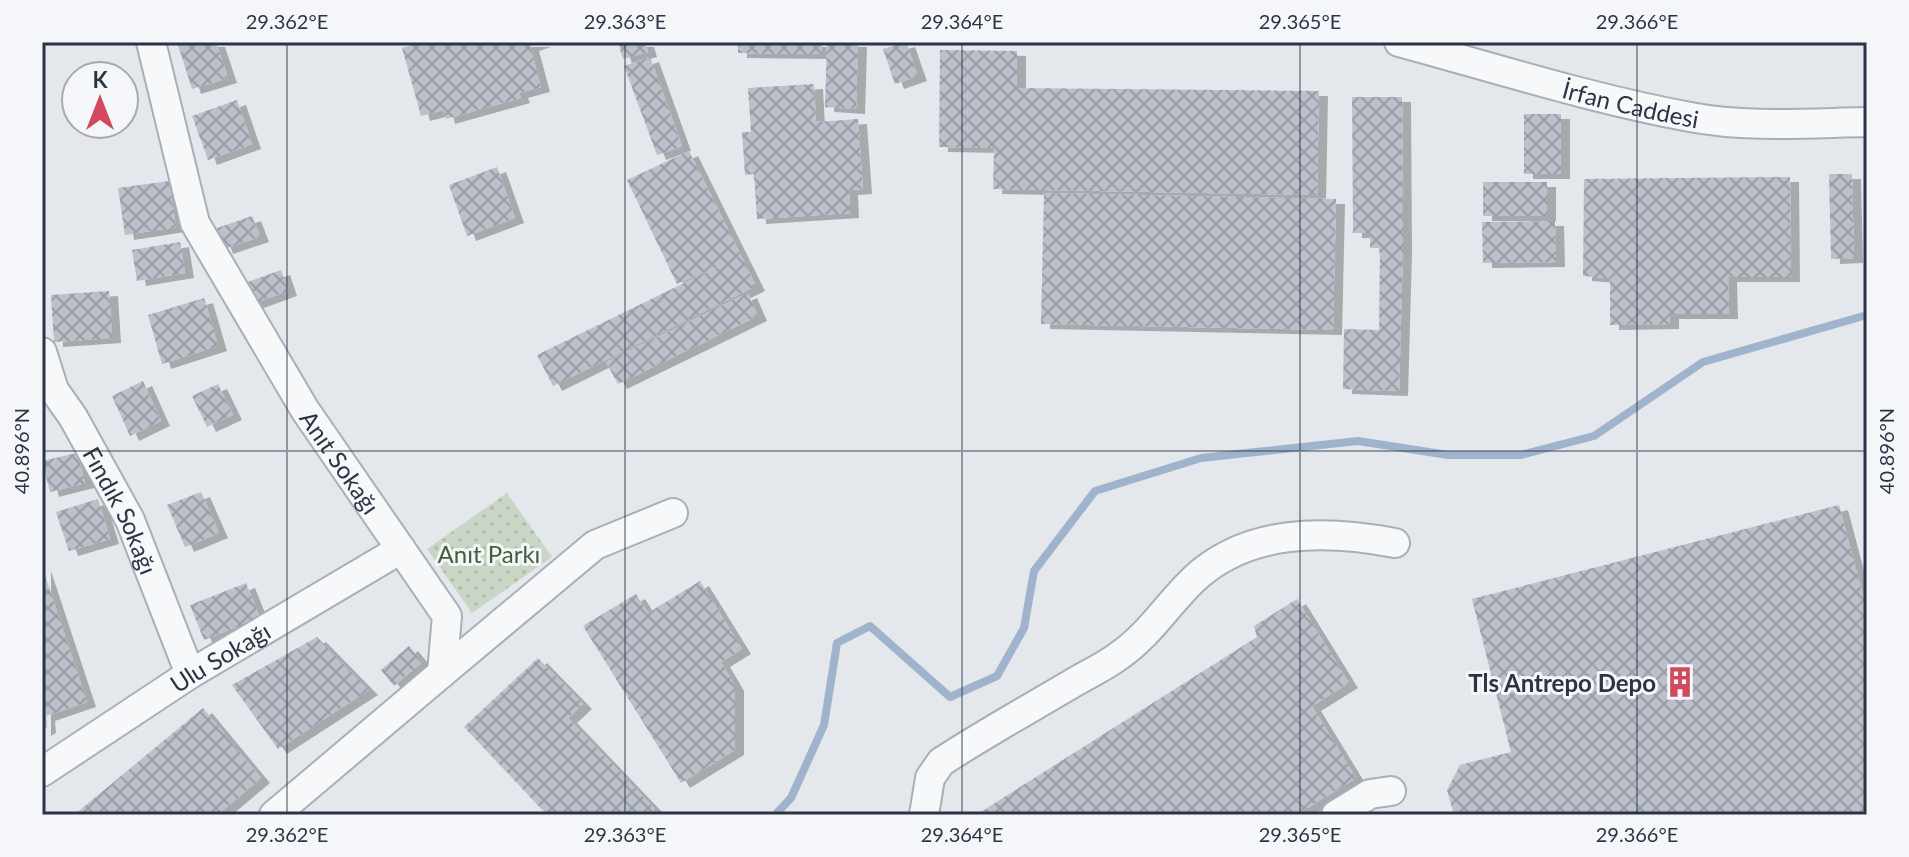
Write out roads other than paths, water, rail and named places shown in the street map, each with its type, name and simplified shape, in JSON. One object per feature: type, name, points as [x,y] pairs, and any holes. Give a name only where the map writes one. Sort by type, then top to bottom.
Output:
[{"type":"street","name":"Anıt Sokağı","points":[[151,42],[195,223],[305,410],[447,616],[442,673]]},
{"type":"street","name":"İrfan Caddesi","points":[[1399,42],[1692,118],[1765,124],[1867,122]]},
{"type":"street","name":"Fındık Sokağı","points":[[42,352],[54,390],[73,417],[130,520],[190,674]]},
{"type":"street","points":[[274,815],[595,545],[673,513]]},
{"type":"street","points":[[924,815],[930,778],[941,762],[1121,654],[1193,580],[1223,558],[1255,544],[1313,533],[1351,535],[1395,543]]},
{"type":"street","name":"Ulu Sokağı","points":[[42,772],[190,674],[401,549]]},
{"type":"street","points":[[1336,815],[1370,794],[1391,791]]},
{"type":"waterway","points":[[775,815],[791,798],[824,725],[837,643],[870,626],[950,697],[997,676],[1024,628],[1034,571],[1095,491],[1201,458],[1358,441],[1448,455],[1521,455],[1594,436],[1703,362],[1867,315]]},
{"type":"place","name":"Tls Antrepo Depo","points":[[1680,682]]},
{"type":"park label","name":"Anıt Parkı","points":[[489,553]]}]
